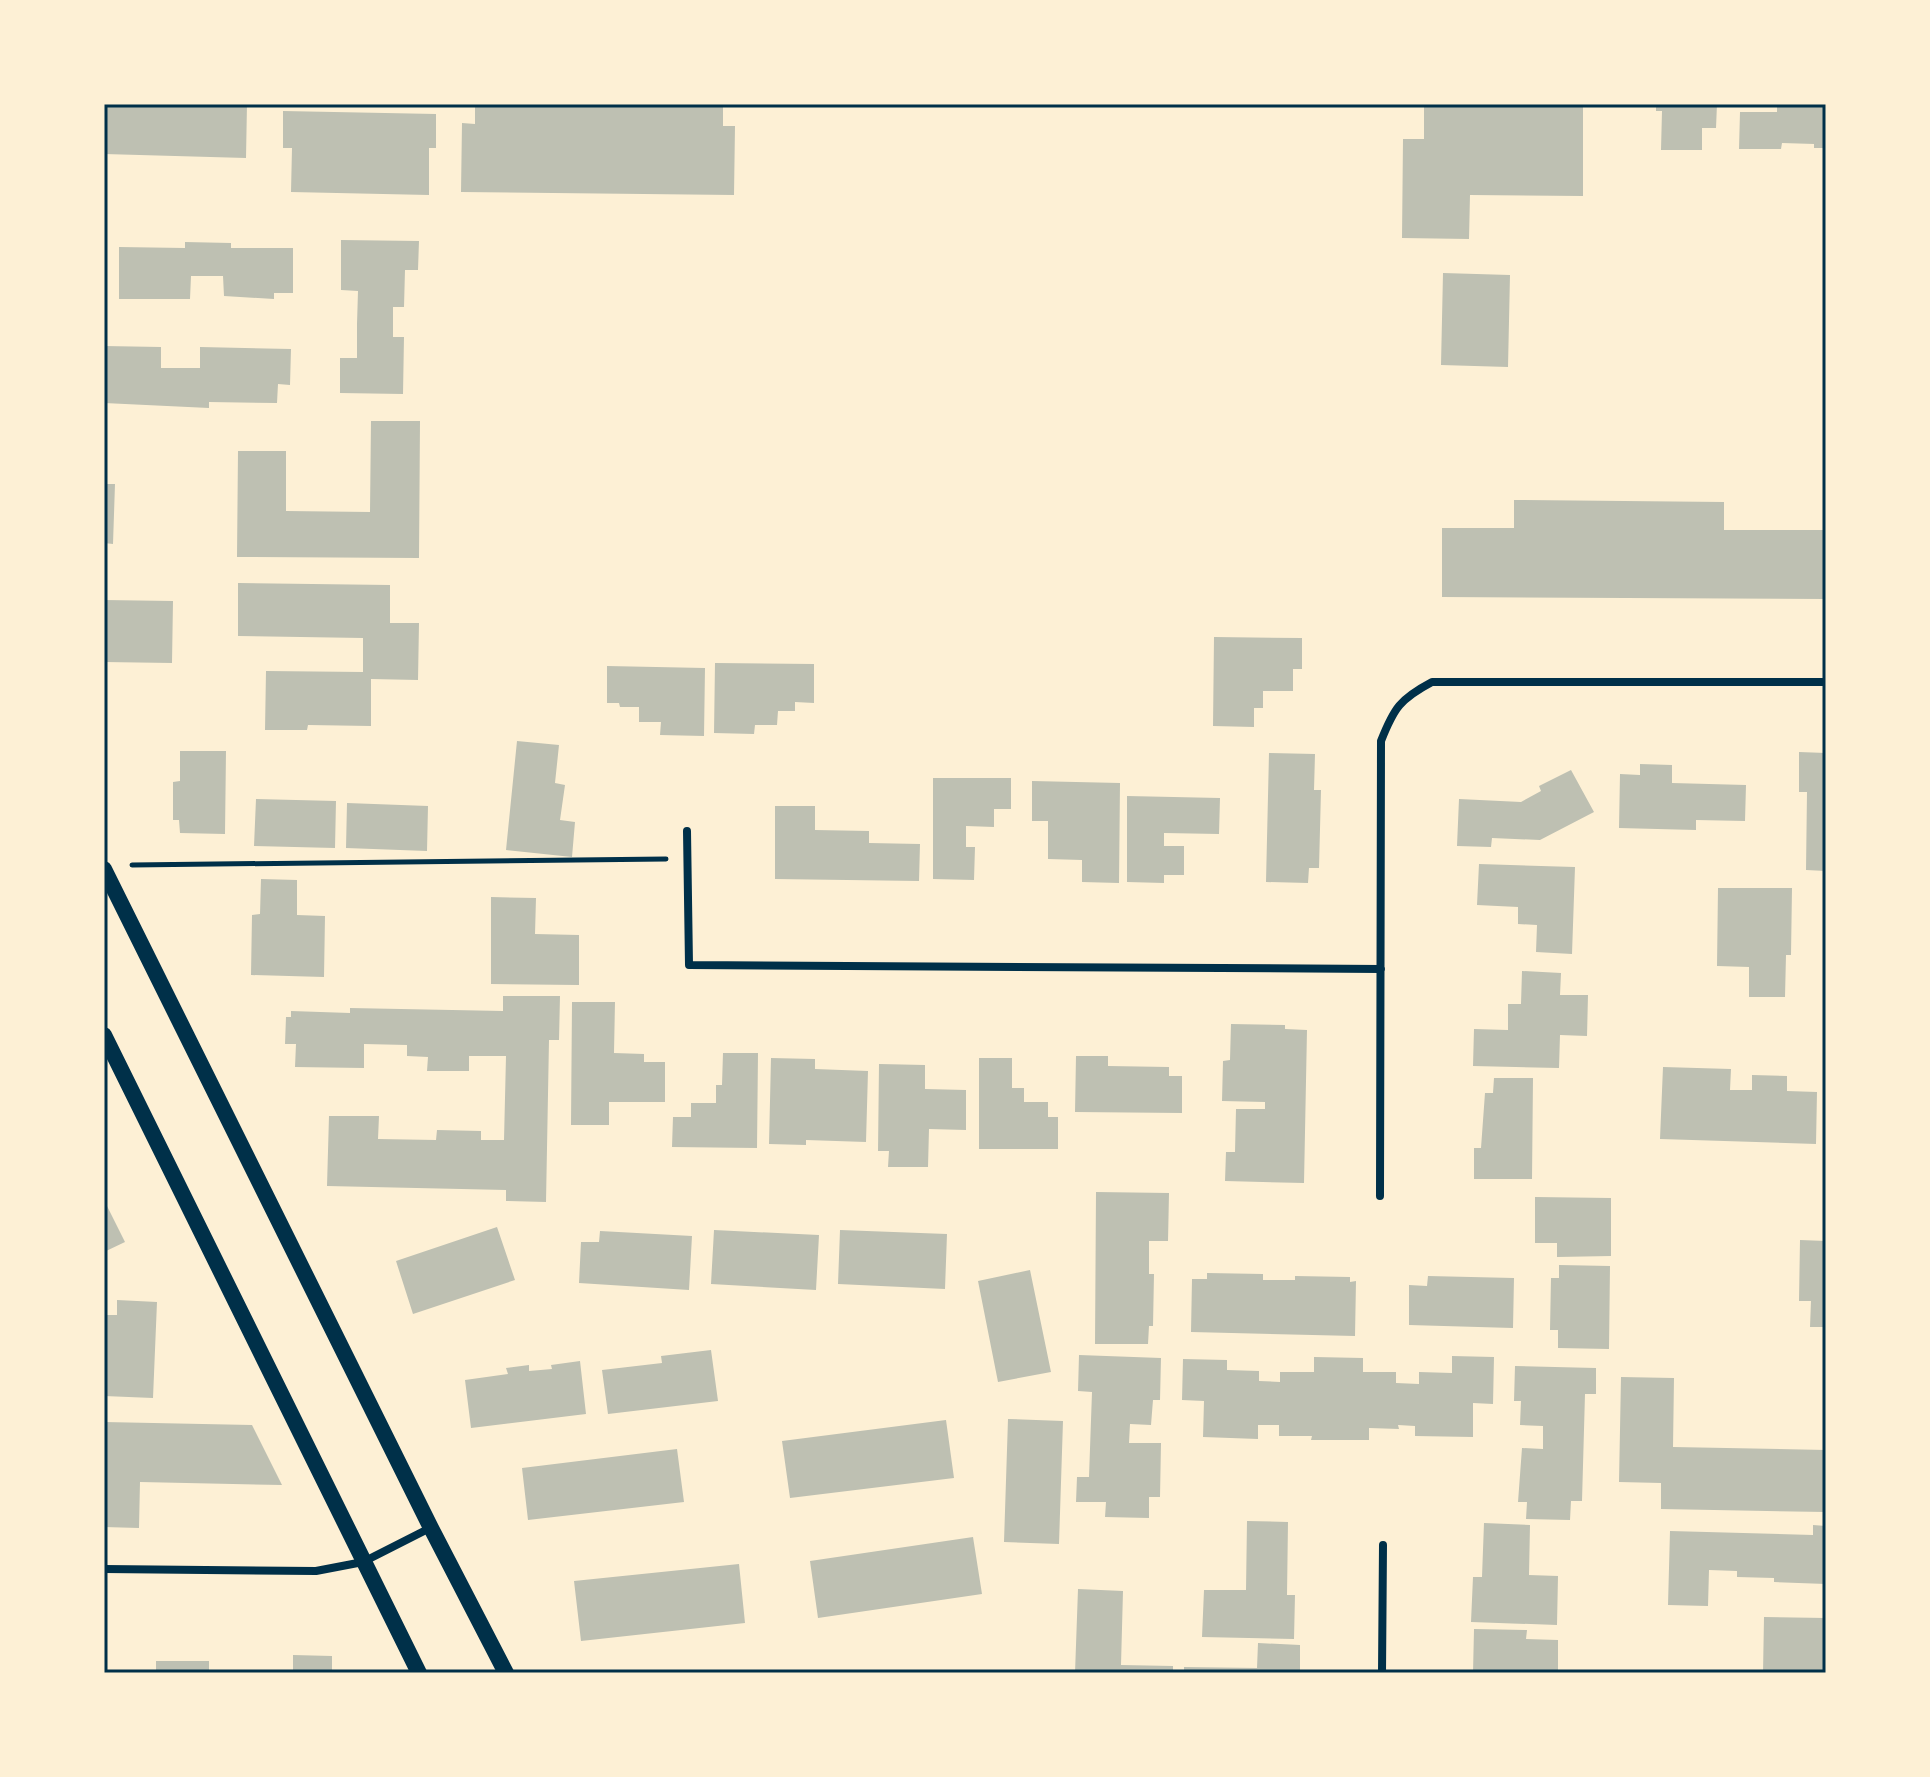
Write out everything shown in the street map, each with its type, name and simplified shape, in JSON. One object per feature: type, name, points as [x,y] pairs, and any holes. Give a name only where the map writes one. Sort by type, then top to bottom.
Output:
[{"type":"main road","points":[[111,868],[431,1528],[506,1673]]},
{"type":"main road","points":[[104,1035],[419,1673]]},
{"type":"street","points":[[1380,1196],[1381,741],[1391,716],[1408,695],[1432,682],[1826,682]]},
{"type":"street","points":[[687,831],[689,965],[1381,969]]},
{"type":"street","points":[[104,1569],[316,1571],[363,1562],[431,1528]]},
{"type":"street","points":[[1382,1673],[1383,1545]]},
{"type":"path","points":[[111,868],[687,859]]},
{"type":"building","points":[[104,104],[247,104],[246,158],[104,154]]},
{"type":"building","points":[[475,104],[723,104],[723,126],[735,126],[734,195],[461,192],[462,123],[475,124]]},
{"type":"building","points":[[1424,104],[1583,104],[1583,196],[1470,195],[1469,239],[1402,238],[1403,139],[1424,139]]},
{"type":"building","points":[[1656,104],[1717,104],[1716,128],[1702,128],[1702,150],[1661,150],[1662,111],[1656,111]]},
{"type":"building","points":[[1777,104],[1826,104],[1826,148],[1814,148],[1814,144],[1782,143],[1781,149],[1739,149],[1740,112],[1777,112]]},
{"type":"building","points":[[283,111],[436,114],[436,148],[429,148],[429,195],[291,192],[292,148],[283,148]]},
{"type":"building","points":[[341,240],[419,241],[418,270],[405,270],[404,307],[393,307],[393,337],[404,337],[403,394],[340,393],[340,358],[357,358],[358,291],[341,290]]},
{"type":"building","points":[[185,242],[231,243],[231,248],[293,248],[293,293],[274,293],[274,299],[224,296],[223,276],[191,276],[190,299],[119,299],[119,247],[185,248]]},
{"type":"building","points":[[1443,273],[1510,275],[1508,367],[1441,365]]},
{"type":"building","points":[[104,346],[161,347],[161,368],[200,368],[200,347],[291,349],[290,385],[278,384],[277,403],[209,402],[209,408],[104,403]]},
{"type":"building","points":[[371,421],[420,421],[419,558],[237,557],[238,451],[286,451],[286,511],[370,512]]},
{"type":"building","points":[[104,484],[115,484],[113,544],[104,543]]},
{"type":"building","points":[[1514,500],[1724,502],[1724,530],[1826,530],[1826,599],[1442,597],[1442,528],[1514,528]]},
{"type":"building","points":[[238,583],[390,585],[390,623],[419,623],[418,680],[371,679],[371,726],[308,725],[307,730],[265,730],[266,671],[363,672],[363,638],[238,636]]},
{"type":"building","points":[[104,600],[173,601],[172,663],[104,662]]},
{"type":"building","points":[[1214,637],[1302,638],[1302,669],[1293,669],[1293,691],[1263,691],[1263,708],[1254,708],[1254,727],[1213,726]]},
{"type":"building","points":[[715,663],[814,664],[814,703],[795,702],[795,711],[778,711],[777,725],[755,725],[754,734],[714,733]]},
{"type":"building","points":[[607,666],[705,668],[704,736],[660,735],[661,722],[639,722],[639,707],[607,703]]},
{"type":"building","points":[[517,741],[559,745],[555,783],[565,785],[560,820],[575,822],[572,857],[506,850]]},
{"type":"building","points":[[180,751],[226,751],[225,834],[180,833],[179,820],[173,820],[173,782],[180,781]]},
{"type":"building","points":[[1799,752],[1826,753],[1826,871],[1806,870],[1807,792],[1799,792]]},
{"type":"building","points":[[1269,753],[1315,754],[1314,790],[1321,790],[1319,868],[1309,868],[1308,883],[1266,882]]},
{"type":"building","points":[[1640,764],[1672,765],[1672,783],[1746,785],[1745,821],[1696,820],[1696,830],[1619,828],[1620,774],[1640,775]]},
{"type":"building","points":[[1571,770],[1594,812],[1540,840],[1492,838],[1491,847],[1457,846],[1459,799],[1521,802],[1541,791],[1539,786]]},
{"type":"building","points":[[933,778],[1011,778],[1011,809],[994,809],[994,827],[966,826],[966,847],[975,847],[974,880],[933,879]]},
{"type":"building","points":[[1032,781],[1120,783],[1119,883],[1082,882],[1082,860],[1048,859],[1048,821],[1032,821]]},
{"type":"building","points":[[1127,796],[1220,798],[1219,834],[1164,833],[1164,846],[1184,846],[1184,875],[1164,875],[1164,883],[1127,882]]},
{"type":"building","points":[[256,799],[336,801],[335,848],[254,846]]},
{"type":"building","points":[[347,803],[428,806],[427,851],[346,848]]},
{"type":"building","points":[[775,806],[815,806],[815,830],[869,831],[869,843],[920,844],[919,881],[775,879]]},
{"type":"building","points":[[1479,864],[1575,867],[1572,954],[1536,952],[1537,925],[1518,924],[1518,907],[1477,905]]},
{"type":"building","points":[[261,879],[297,880],[297,915],[325,916],[324,977],[251,975],[252,915],[260,914]]},
{"type":"building","points":[[1718,888],[1792,888],[1791,955],[1786,955],[1785,997],[1749,997],[1749,967],[1717,966]]},
{"type":"building","points":[[491,897],[536,898],[535,934],[579,935],[579,985],[491,984]]},
{"type":"building","points":[[1522,971],[1561,973],[1560,995],[1588,995],[1587,1036],[1560,1035],[1559,1068],[1473,1066],[1474,1029],[1508,1030],[1508,1004],[1521,1004]]},
{"type":"building","points":[[503,996],[560,996],[559,1040],[549,1040],[546,1202],[506,1201],[506,1190],[327,1186],[329,1116],[379,1116],[378,1139],[436,1140],[437,1130],[481,1131],[481,1140],[504,1140],[506,1056],[469,1056],[469,1071],[427,1071],[428,1057],[407,1056],[407,1045],[364,1044],[364,1068],[295,1067],[296,1044],[285,1044],[286,1017],[291,1017],[291,1011],[350,1013],[350,1008],[503,1011]]},
{"type":"building","points":[[572,1002],[615,1002],[614,1053],[644,1054],[644,1062],[665,1062],[665,1102],[609,1102],[609,1125],[571,1125]]},
{"type":"building","points":[[1231,1024],[1285,1025],[1285,1029],[1307,1030],[1304,1183],[1225,1181],[1226,1152],[1235,1152],[1236,1109],[1265,1109],[1265,1102],[1222,1101],[1223,1061],[1230,1060]]},
{"type":"building","points":[[723,1053],[758,1053],[757,1148],[672,1147],[673,1117],[691,1117],[691,1103],[716,1103],[716,1085],[722,1085]]},
{"type":"building","points":[[1076,1056],[1108,1056],[1108,1066],[1169,1067],[1169,1076],[1182,1076],[1182,1113],[1075,1112]]},
{"type":"building","points":[[771,1058],[815,1059],[815,1069],[868,1071],[866,1142],[806,1140],[806,1145],[769,1144]]},
{"type":"building","points":[[979,1058],[1012,1058],[1012,1088],[1024,1088],[1024,1102],[1048,1102],[1048,1117],[1058,1117],[1058,1149],[979,1149]]},
{"type":"building","points":[[879,1064],[925,1065],[925,1089],[966,1090],[966,1130],[929,1129],[928,1167],[888,1167],[889,1151],[878,1151]]},
{"type":"building","points":[[1663,1067],[1731,1069],[1730,1090],[1752,1090],[1752,1075],[1787,1076],[1787,1091],[1817,1092],[1816,1144],[1660,1139]]},
{"type":"building","points":[[1494,1078],[1533,1078],[1532,1179],[1474,1179],[1474,1148],[1481,1148],[1485,1093],[1493,1093]]},
{"type":"building","points":[[1096,1192],[1169,1193],[1168,1241],[1149,1241],[1149,1274],[1154,1274],[1153,1326],[1149,1326],[1148,1344],[1095,1344]]},
{"type":"building","points":[[1535,1197],[1611,1198],[1611,1256],[1557,1257],[1557,1243],[1535,1243]]},
{"type":"building","points":[[104,1200],[125,1242],[104,1252]]},
{"type":"building","points":[[497,1227],[515,1280],[413,1314],[396,1261]]},
{"type":"building","points":[[714,1230],[819,1235],[816,1290],[711,1284]]},
{"type":"building","points":[[840,1230],[947,1234],[945,1289],[838,1284]]},
{"type":"building","points":[[600,1231],[692,1236],[689,1290],[579,1283],[581,1242],[599,1242]]},
{"type":"building","points":[[1800,1240],[1826,1241],[1826,1327],[1810,1327],[1811,1301],[1799,1301]]},
{"type":"building","points":[[1559,1265],[1610,1266],[1609,1349],[1558,1348],[1558,1330],[1550,1330],[1551,1278],[1559,1278]]},
{"type":"building","points":[[1030,1270],[1051,1372],[998,1382],[978,1281]]},
{"type":"building","points":[[1207,1273],[1263,1274],[1263,1280],[1295,1280],[1295,1276],[1350,1277],[1350,1282],[1356,1281],[1355,1336],[1191,1332],[1192,1279],[1207,1279]]},
{"type":"building","points":[[1428,1276],[1514,1278],[1513,1328],[1409,1325],[1409,1285],[1427,1286]]},
{"type":"building","points":[[117,1300],[157,1302],[153,1398],[104,1396],[104,1315],[117,1315]]},
{"type":"building","points":[[711,1350],[718,1401],[608,1414],[602,1370],[662,1363],[661,1356]]},
{"type":"building","points":[[1079,1355],[1161,1358],[1160,1400],[1153,1400],[1151,1425],[1130,1424],[1129,1443],[1161,1443],[1160,1497],[1149,1497],[1149,1518],[1105,1517],[1106,1502],[1076,1502],[1077,1477],[1089,1477],[1092,1392],[1078,1391]]},
{"type":"building","points":[[1452,1356],[1494,1357],[1493,1404],[1473,1403],[1473,1437],[1415,1436],[1415,1426],[1398,1425],[1399,1429],[1369,1428],[1369,1440],[1311,1440],[1312,1436],[1279,1436],[1279,1425],[1258,1425],[1258,1439],[1203,1437],[1204,1401],[1182,1400],[1183,1359],[1227,1360],[1227,1370],[1259,1371],[1259,1381],[1280,1382],[1280,1372],[1314,1372],[1314,1357],[1363,1358],[1363,1372],[1396,1372],[1396,1383],[1419,1384],[1419,1372],[1452,1373]]},
{"type":"building","points":[[580,1361],[586,1414],[471,1428],[465,1380],[508,1374],[506,1368],[529,1365],[529,1371],[552,1369],[551,1365]]},
{"type":"building","points":[[1515,1366],[1596,1368],[1596,1394],[1585,1394],[1582,1501],[1571,1501],[1570,1520],[1526,1519],[1527,1502],[1518,1502],[1522,1448],[1543,1449],[1543,1426],[1520,1425],[1521,1401],[1514,1401]]},
{"type":"building","points":[[1621,1377],[1674,1378],[1673,1447],[1826,1450],[1826,1512],[1661,1509],[1661,1483],[1619,1482]]},
{"type":"building","points":[[1008,1419],[1063,1421],[1059,1544],[1004,1542]]},
{"type":"building","points":[[946,1420],[954,1478],[790,1498],[782,1441]]},
{"type":"building","points":[[104,1422],[252,1425],[282,1485],[140,1482],[139,1528],[104,1527]]},
{"type":"building","points":[[677,1449],[684,1502],[528,1520],[522,1468]]},
{"type":"building","points":[[1247,1521],[1288,1522],[1287,1595],[1295,1595],[1294,1639],[1202,1637],[1204,1590],[1246,1590]]},
{"type":"building","points":[[1484,1523],[1530,1525],[1529,1575],[1558,1576],[1557,1625],[1471,1622],[1473,1577],[1482,1577]]},
{"type":"building","points":[[1813,1525],[1826,1526],[1826,1584],[1774,1582],[1774,1578],[1737,1577],[1737,1571],[1709,1570],[1708,1606],[1668,1605],[1670,1531],[1813,1535]]},
{"type":"building","points":[[973,1537],[982,1594],[818,1618],[810,1561]]},
{"type":"building","points":[[739,1564],[745,1623],[581,1641],[574,1581]]},
{"type":"building","points":[[1078,1589],[1123,1591],[1121,1665],[1173,1666],[1173,1673],[1075,1673]]},
{"type":"building","points":[[1764,1617],[1826,1618],[1826,1673],[1763,1673]]},
{"type":"building","points":[[1474,1629],[1527,1630],[1526,1639],[1558,1640],[1558,1673],[1473,1673]]},
{"type":"building","points":[[1258,1643],[1300,1645],[1300,1670],[1311,1670],[1311,1673],[1184,1673],[1184,1667],[1257,1668]]},
{"type":"building","points":[[293,1655],[332,1656],[332,1673],[293,1673]]},
{"type":"building","points":[[156,1661],[209,1661],[209,1673],[156,1673]]}]
